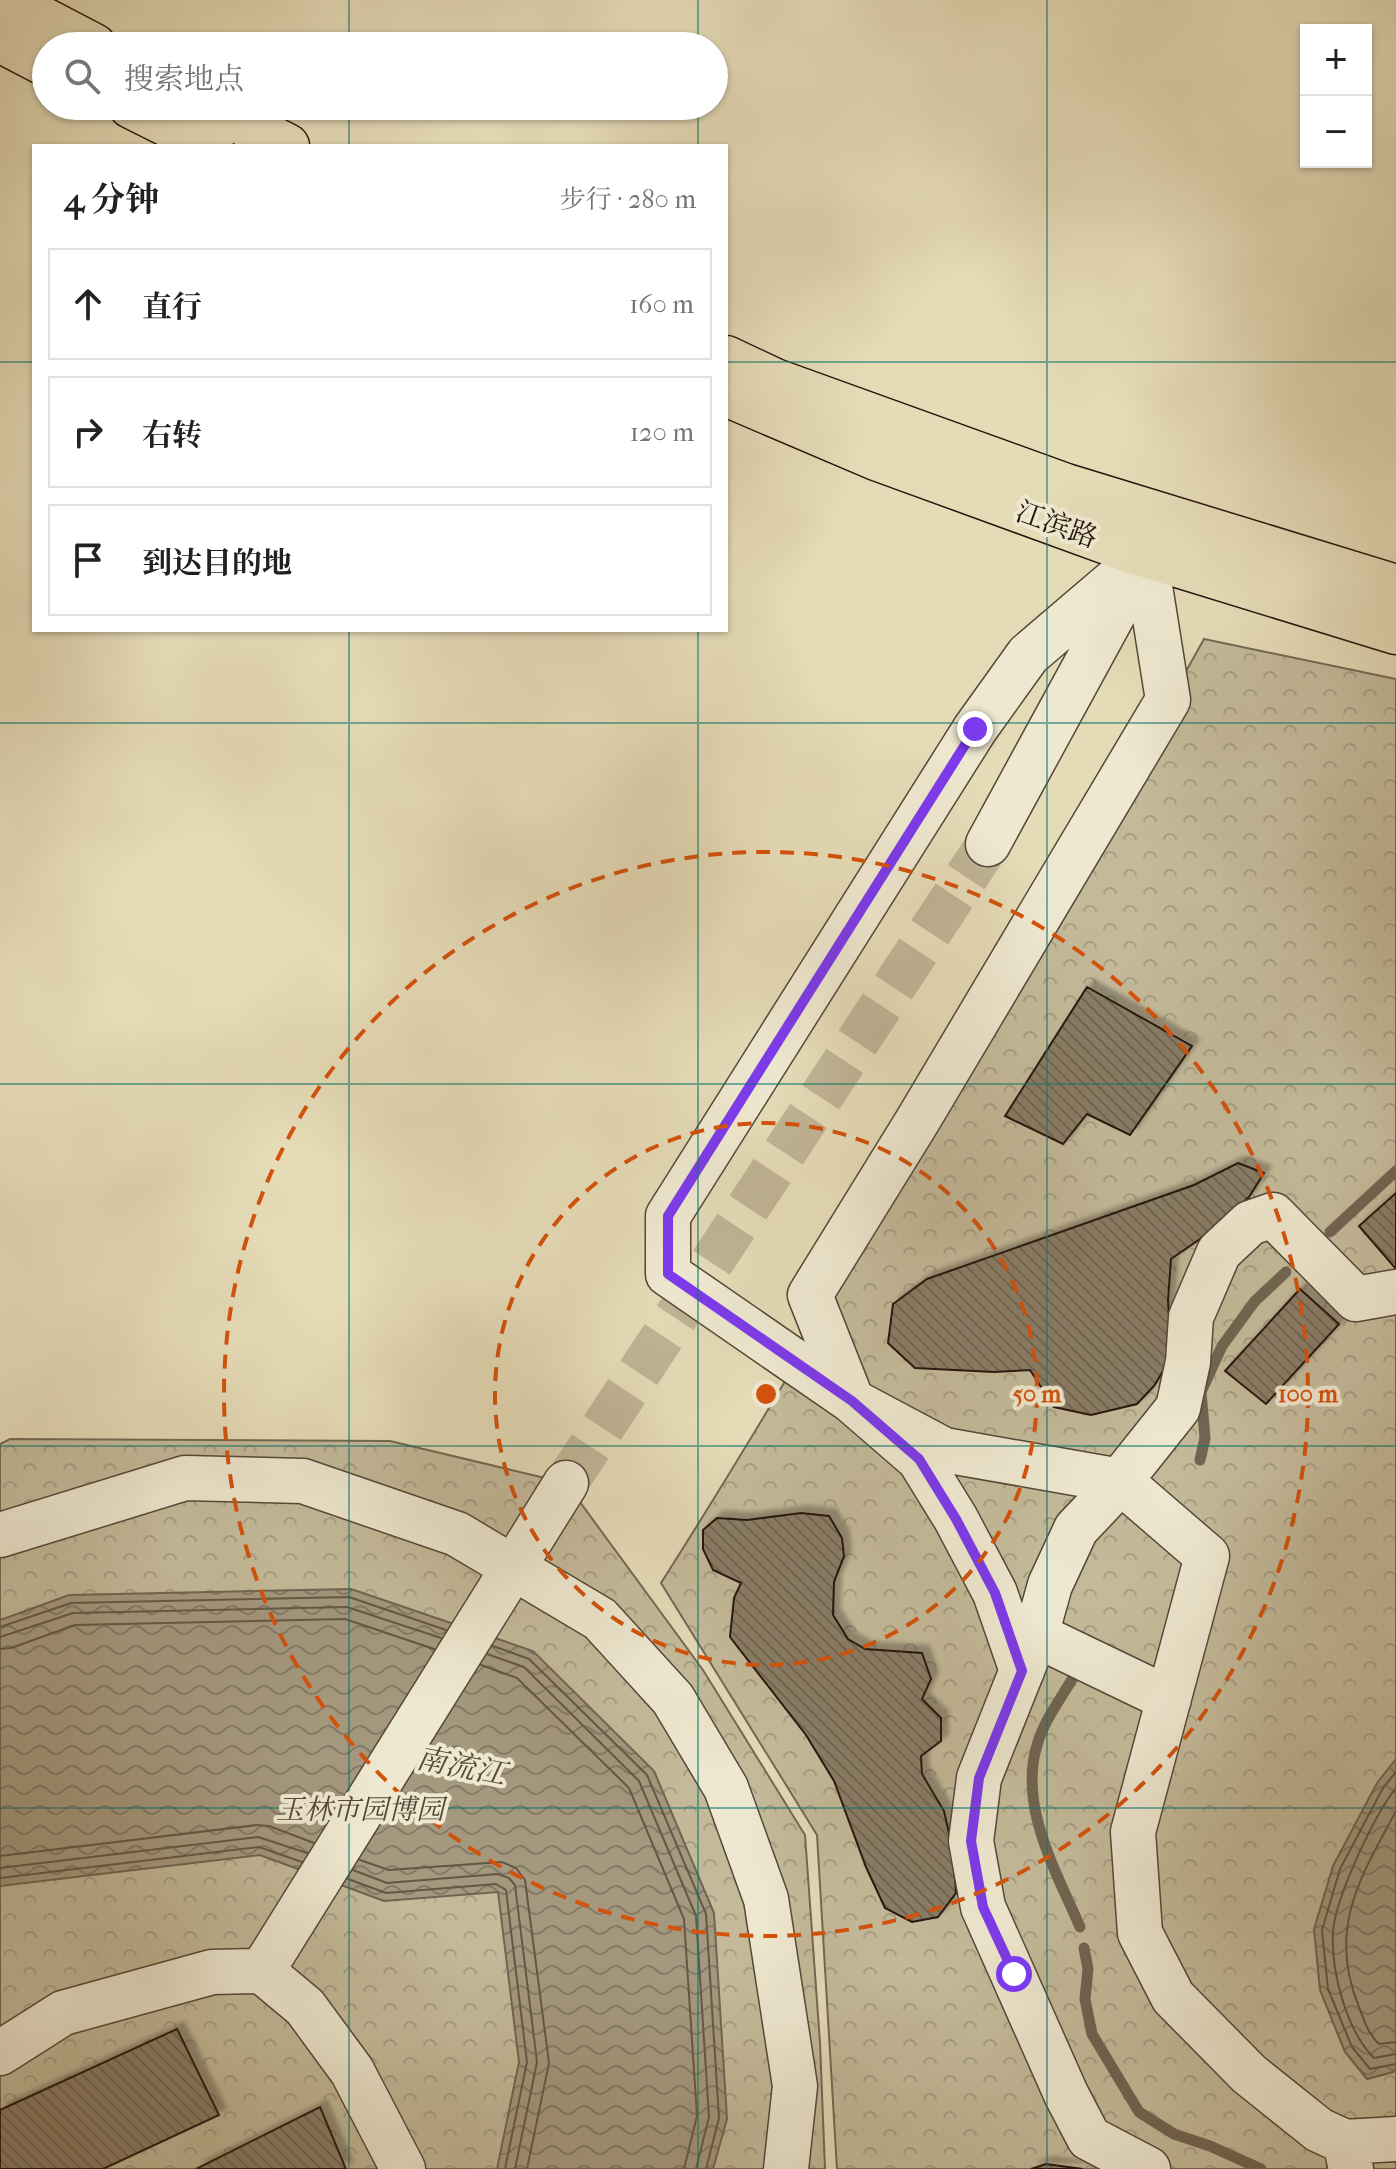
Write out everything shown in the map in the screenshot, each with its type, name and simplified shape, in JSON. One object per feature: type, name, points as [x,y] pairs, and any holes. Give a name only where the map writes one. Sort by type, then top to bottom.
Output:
[{"type":"main road","points":[[6,0],[67,32]]},
{"type":"main road","points":[[0,40],[32,57]]},
{"type":"main road","points":[[159,120],[207,144]]},
{"type":"main road","points":[[237,120],[283,144]]},
{"type":"main road","name":"江滨路","points":[[728,359],[775,381],[1066,486],[1396,587]]},
{"type":"main road","name":"江滨路","points":[[728,395],[876,458],[1145,555],[1396,632]]},
{"type":"street","points":[[988,844],[1145,555]]},
{"type":"street","points":[[1145,555],[1168,700],[810,1295],[852,1401],[944,1450],[1120,1481],[1207,1556],[1133,1832],[1140,1933],[1173,1997],[1249,2074],[1348,2155],[1396,2139]]},
{"type":"street","points":[[1145,555],[1028,655],[975,729],[668,1216],[668,1274],[852,1401],[919,1459],[956,1519],[1029,1653],[1169,1699]]},
{"type":"street","points":[[1148,2169],[1089,2138],[1066,2094],[983,1907],[971,1841],[979,1778],[1029,1653],[1050,1585],[1076,1529],[1120,1481],[1178,1408],[1188,1362],[1191,1317],[1219,1252],[1250,1223],[1273,1215],[1356,1299],[1396,1292]]},
{"type":"street","points":[[0,1535],[185,1478],[303,1481],[457,1534],[600,1619],[673,1699],[726,1788],[766,1899],[795,2086],[786,2169]]},
{"type":"street","points":[[262,1971],[566,1483]]},
{"type":"street","points":[[0,2053],[63,2013],[212,1972],[262,1971],[305,2007],[352,2071],[403,2169]]},
{"type":"green space","points":[[1204,639],[1396,679],[1396,2169],[837,2169],[817,1835],[661,1583],[872,1233]]},
{"type":"green space","name":"玉林市园博园","points":[[10,1439],[390,1441],[566,1483],[703,1670],[805,1835],[820,2043],[825,2169],[0,2169],[0,1444]]},
{"type":"water","name":"南流江","points":[[351,1589],[533,1651],[654,1771],[714,1913],[727,2119],[713,2169],[497,2169],[519,2062],[498,1892],[384,1901],[260,1855],[0,1886],[0,1620],[69,1595]]},
{"type":"water","points":[[1396,1759],[1396,2068],[1393,2072],[1367,2079],[1345,2052],[1320,1990],[1314,1929],[1333,1866],[1377,1783]]},
{"type":"building","points":[[1087,987],[1192,1046],[1130,1135],[1087,1114],[1063,1144],[1005,1116]]},
{"type":"building","points":[[1238,1163],[1264,1173],[1249,1197],[1171,1259],[1168,1301],[1170,1332],[1166,1366],[1154,1386],[1137,1404],[1091,1415],[1054,1407],[1030,1370],[994,1372],[915,1368],[888,1343],[893,1304],[927,1279],[1194,1185]]},
{"type":"building","points":[[1396,1193],[1396,1269],[1359,1226]]},
{"type":"building","points":[[1300,1289],[1339,1324],[1266,1404],[1225,1371]]},
{"type":"building","points":[[801,1513],[829,1516],[842,1538],[844,1556],[834,1582],[833,1615],[848,1639],[865,1649],[922,1653],[931,1679],[922,1699],[941,1718],[941,1741],[921,1756],[922,1774],[944,1811],[953,1851],[956,1893],[938,1917],[912,1922],[885,1908],[834,1781],[806,1735],[730,1637],[734,1598],[741,1583],[713,1570],[703,1549],[703,1530],[717,1518],[747,1520]]},
{"type":"building","points":[[177,2029],[219,2115],[103,2169],[0,2169],[0,2110]]},
{"type":"building","points":[[320,2107],[346,2169],[196,2169]]},
{"type":"building","points":[[1046,2164],[1083,2169],[1031,2169]]},
{"type":"waterway","points":[[1330,1232],[1396,1171]]},
{"type":"waterway","points":[[1200,1460],[1205,1438],[1201,1392],[1222,1346],[1255,1301],[1286,1272]]},
{"type":"waterway","points":[[1074,1676],[1041,1733],[1033,1765],[1032,1789],[1042,1837],[1080,1927]]},
{"type":"waterway","points":[[1084,1948],[1088,1969],[1085,1999],[1092,2034],[1139,2112],[1174,2134],[1261,2169]]},
{"type":"tunnel","points":[[566,1483],[988,844]]},
{"type":"route","points":[[975,729],[668,1216],[668,1274],[852,1401],[919,1459],[956,1519],[995,1593],[1022,1671],[979,1778],[971,1841],[983,1907],[1014,1974]]}]
